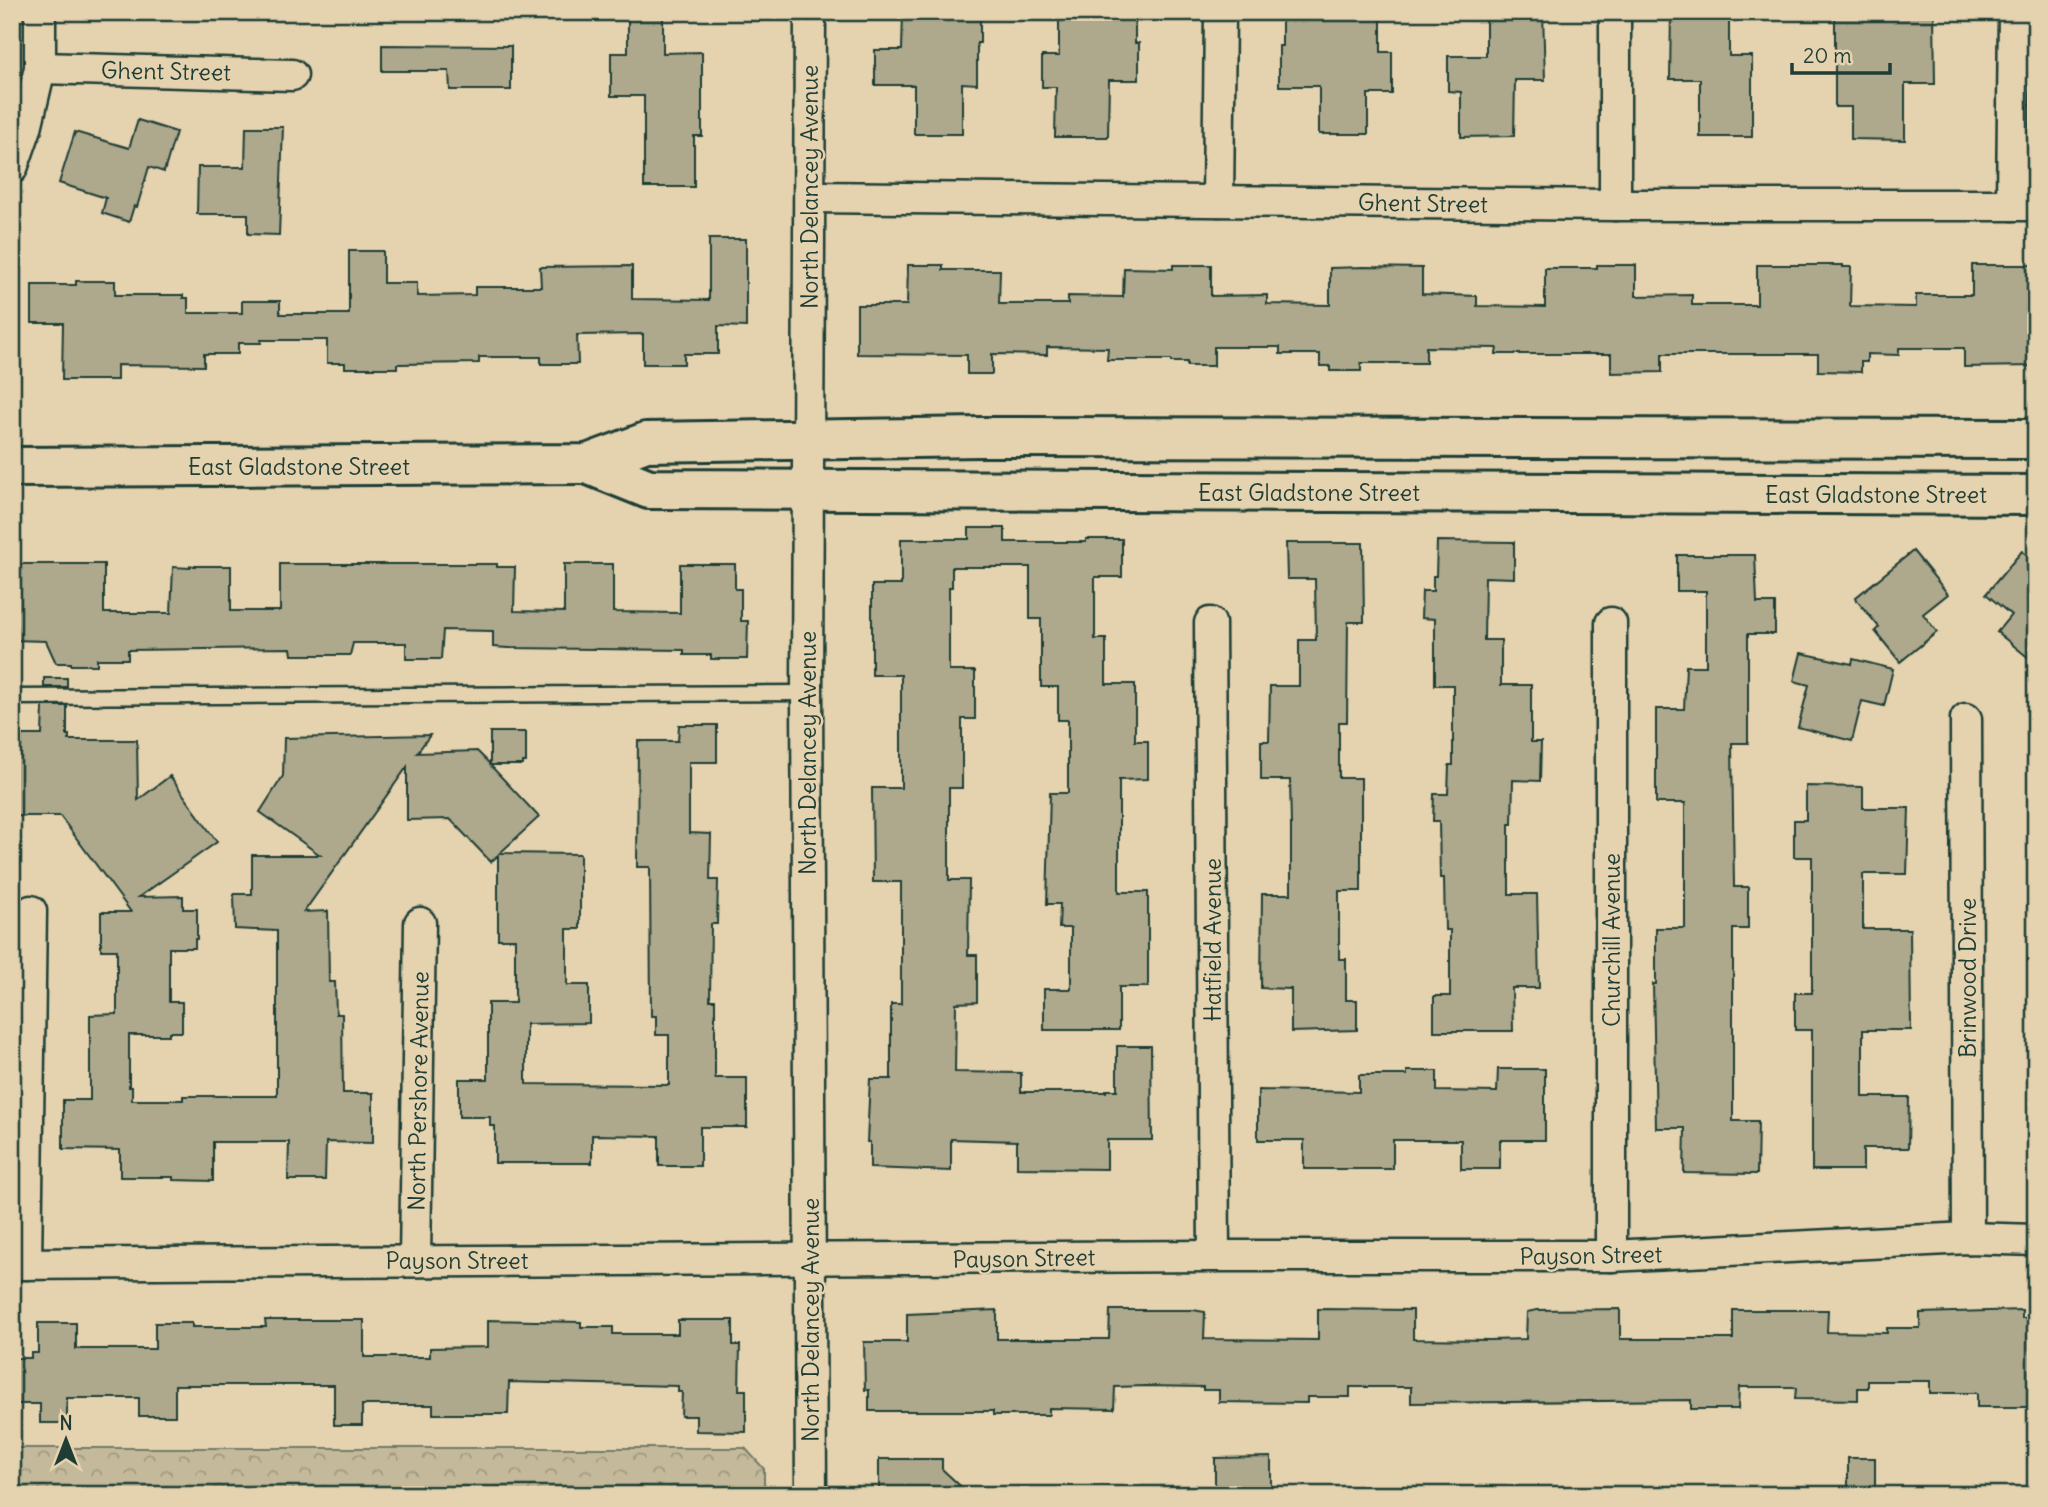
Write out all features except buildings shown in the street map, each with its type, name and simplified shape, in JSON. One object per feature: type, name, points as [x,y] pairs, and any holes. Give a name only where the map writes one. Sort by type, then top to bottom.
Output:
[{"type":"street","points":[[12,168],[26,128],[40,68],[40,12]]},
{"type":"street","name":"North Delancey Avenue","points":[[810,12],[807,693],[811,1495]]},
{"type":"street","points":[[1218,201],[1220,12]]},
{"type":"street","points":[[1615,12],[1615,205]]},
{"type":"street","points":[[2014,12],[2024,205]]},
{"type":"street","name":"Ghent Street","points":[[40,68],[292,75]]},
{"type":"street","name":"Ghent Street","points":[[810,197],[1615,205],[2024,205]]},
{"type":"street","name":"East Gladstone Street","points":[[12,467],[587,464],[646,442],[808,439],[2036,439]]},
{"type":"street","name":"East Gladstone Street","points":[[587,464],[649,489],[2036,495]]},
{"type":"street","name":"Hatfield Avenue","points":[[1210,623],[1213,1256]]},
{"type":"street","name":"Churchill Avenue","points":[[1611,623],[1611,1256]]},
{"type":"street","name":"Brinwood Drive","points":[[1966,719],[1968,1238]]},
{"type":"street","points":[[19,1264],[31,911]]},
{"type":"street","name":"North Pershore Avenue","points":[[415,1260],[419,923]]},
{"type":"street","name":"Payson Street","points":[[19,1264],[1611,1256],[1968,1238],[2036,1240]]},
{"type":"lane","points":[[12,697],[807,693]]},
{"type":"green space","points":[[12,1448],[745,1448],[764,1469],[764,1495],[12,1495]]}]
